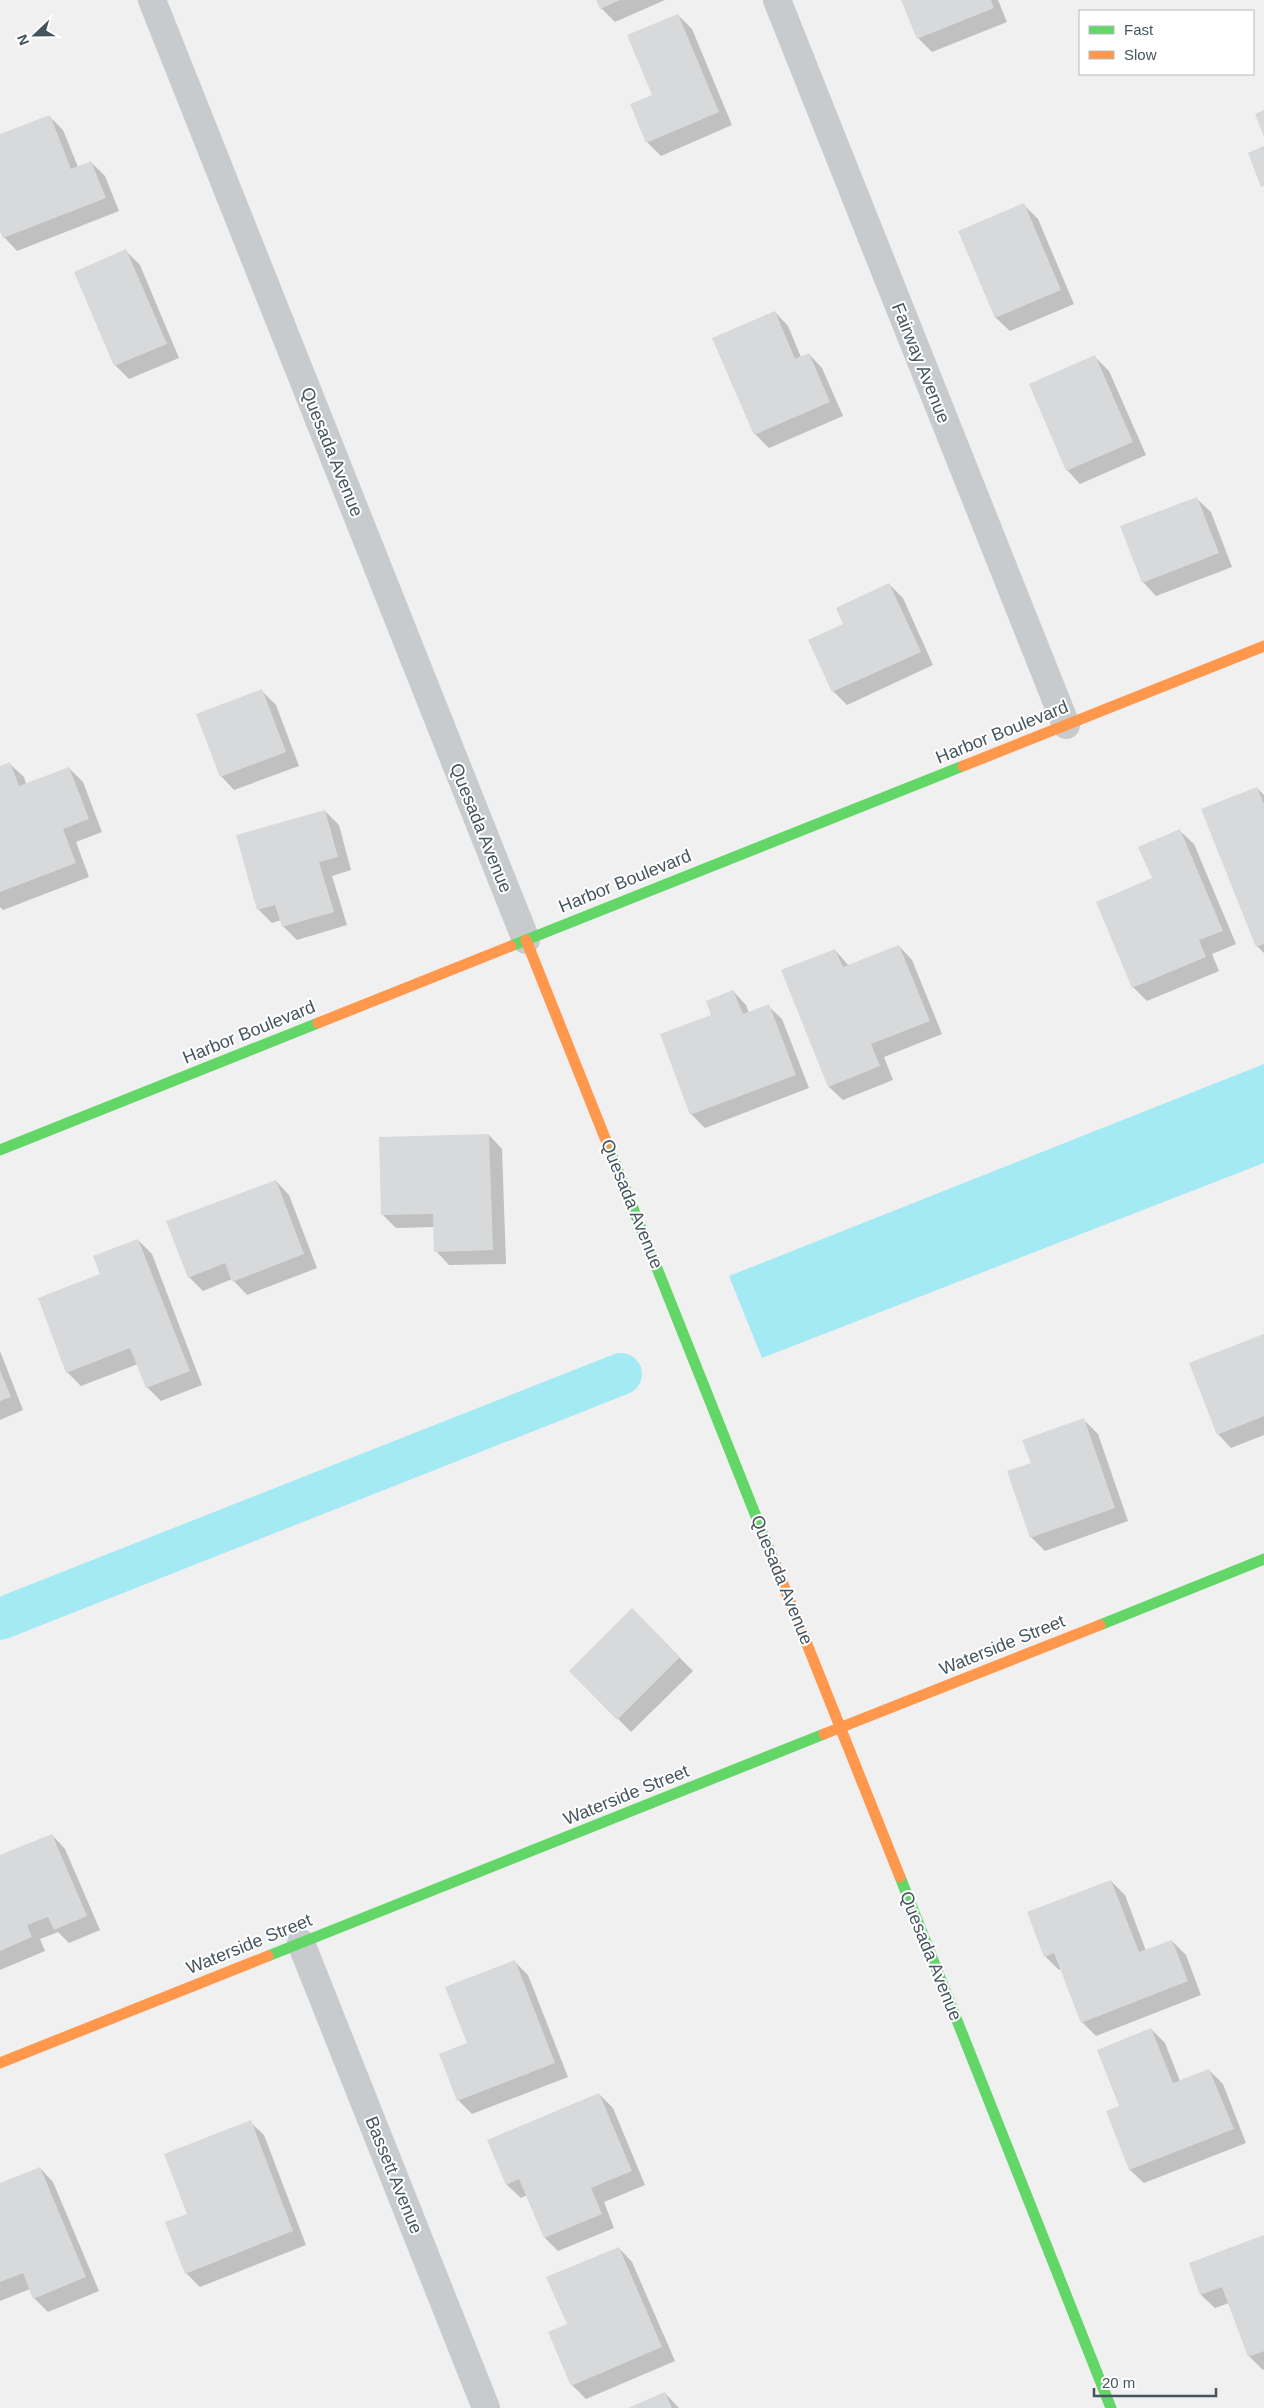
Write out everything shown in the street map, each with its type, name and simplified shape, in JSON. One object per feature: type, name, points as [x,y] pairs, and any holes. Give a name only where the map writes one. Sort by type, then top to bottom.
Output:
[{"type":"street","name":"Quesada Avenue","points":[[152,0],[1112,2408]]},
{"type":"street","name":"Fairway Avenue","points":[[777,0],[1066,725]]},
{"type":"street","name":"Harbor Boulevard","points":[[0,1150],[1264,646]]},
{"type":"street","name":"Waterside Street","points":[[0,2063],[1264,1560]]},
{"type":"street","name":"Bassett Avenue","points":[[301,1943],[486,2408]]},
{"type":"water","points":[[1264,1064],[1264,1163],[762,1358],[729,1276]]},
{"type":"building","points":[[596,0],[620,0],[600,9]]},
{"type":"building","points":[[901,0],[991,0],[994,8],[917,39]]},
{"type":"building","points":[[678,14],[719,112],[646,143],[630,104],[652,95],[627,35]]},
{"type":"building","points":[[1264,110],[1264,137],[1255,114]]},
{"type":"building","points":[[50,115],[71,169],[91,161],[106,198],[3,238],[0,231],[0,134]]},
{"type":"building","points":[[1264,146],[1264,186],[1261,187],[1248,153]]},
{"type":"building","points":[[1024,203],[1061,290],[995,318],[958,231]]},
{"type":"building","points":[[126,249],[167,344],[114,366],[74,272]]},
{"type":"building","points":[[775,311],[795,359],[809,353],[830,402],[754,435],[712,338]]},
{"type":"building","points":[[1095,355],[1133,442],[1066,471],[1029,384]]},
{"type":"building","points":[[1197,497],[1219,553],[1142,583],[1120,526]]},
{"type":"building","points":[[889,583],[921,652],[832,692],[808,640],[843,624],[836,608]]},
{"type":"building","points":[[262,689],[286,752],[220,777],[196,714]]},
{"type":"building","points":[[10,762],[19,786],[69,767],[89,819],[63,829],[76,863],[0,892],[0,766]]},
{"type":"building","points":[[1257,787],[1264,804],[1264,944],[1256,947],[1201,809]]},
{"type":"building","points":[[325,810],[338,857],[319,862],[334,912],[282,927],[275,905],[257,910],[236,835]]},
{"type":"building","points":[[1180,829],[1223,931],[1199,940],[1206,957],[1132,988],[1096,902],[1152,878],[1138,847]]},
{"type":"building","points":[[899,945],[930,1021],[871,1044],[880,1066],[828,1087],[781,970],[835,949],[843,967]]},
{"type":"building","points":[[733,990],[743,1014],[769,1004],[796,1075],[690,1115],[660,1034],[711,1015],[706,1001]]},
{"type":"building","points":[[489,1134],[493,1250],[434,1252],[433,1214],[381,1215],[379,1137]]},
{"type":"building","points":[[276,1180],[304,1254],[232,1282],[225,1263],[188,1278],[166,1221]]},
{"type":"building","points":[[138,1239],[190,1371],[146,1388],[130,1348],[66,1373],[38,1298],[100,1274],[93,1256]]},
{"type":"building","points":[[1264,1334],[1264,1416],[1217,1435],[1189,1363]]},
{"type":"building","points":[[0,1370],[11,1397],[0,1401]]},
{"type":"building","points":[[1084,1418],[1115,1508],[1030,1538],[1007,1471],[1031,1463],[1022,1440]]},
{"type":"building","points":[[632,1608],[680,1657],[617,1720],[569,1671]]},
{"type":"building","points":[[52,1834],[87,1916],[54,1930],[48,1917],[27,1925],[32,1937],[0,1951],[0,1855]]},
{"type":"building","points":[[1111,1880],[1139,1952],[1172,1940],[1188,1981],[1081,2023],[1054,1953],[1044,1957],[1027,1912]]},
{"type":"building","points":[[515,1960],[555,2063],[457,2101],[439,2054],[467,2043],[445,1987]]},
{"type":"building","points":[[1151,2028],[1173,2083],[1209,2069],[1234,2129],[1129,2170],[1106,2111],[1119,2106],[1097,2050]]},
{"type":"building","points":[[599,2093],[632,2171],[591,2188],[602,2214],[544,2238],[519,2179],[506,2185],[487,2140]]},
{"type":"building","points":[[251,2120],[293,2231],[185,2274],[165,2222],[187,2214],[164,2154]]},
{"type":"building","points":[[40,2167],[86,2277],[33,2299],[23,2273],[0,2282],[0,2183]]},
{"type":"building","points":[[1264,2235],[1264,2351],[1248,2357],[1222,2287],[1200,2295],[1189,2263]]},
{"type":"building","points":[[619,2247],[662,2347],[571,2386],[548,2332],[567,2324],[546,2277]]},
{"type":"building","points":[[665,2392],[672,2408],[628,2408]]},
{"type":"waterway","points":[[0,1619],[621,1374]]},
{"type":"traffic: fast","points":[[511,946],[963,766]]},
{"type":"traffic: fast","points":[[0,1150],[318,1023]]},
{"type":"traffic: fast","points":[[607,1143],[775,1564]]},
{"type":"traffic: fast","points":[[1100,1625],[1264,1559]]},
{"type":"traffic: fast","points":[[268,1956],[824,1734]]},
{"type":"traffic: fast","points":[[900,1877],[1111,2408]]},
{"type":"traffic: slow","points":[[963,766],[1264,646]]},
{"type":"traffic: slow","points":[[526,940],[607,1143]]},
{"type":"traffic: slow","points":[[318,1023],[511,946]]},
{"type":"traffic: slow","points":[[775,1564],[900,1877]]},
{"type":"traffic: slow","points":[[824,1734],[1100,1625]]},
{"type":"traffic: slow","points":[[0,2063],[268,1956]]}]
